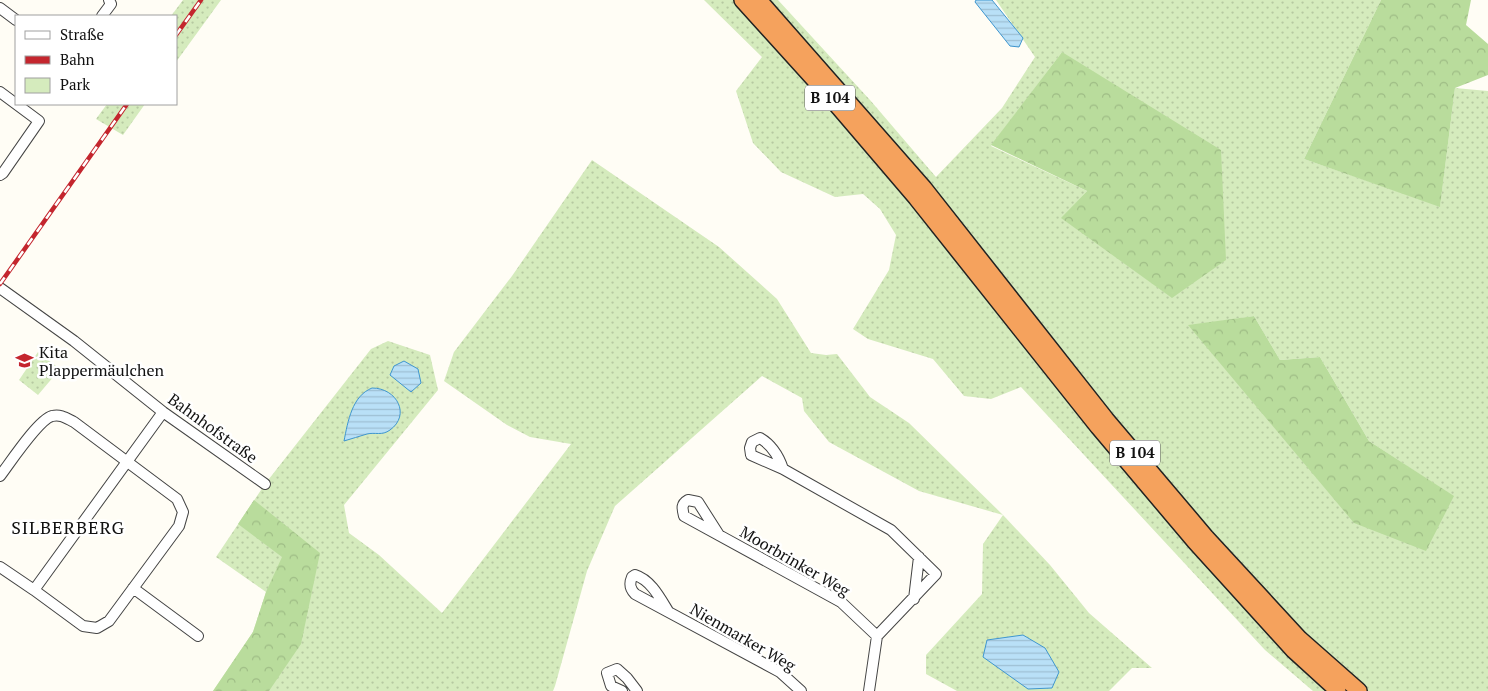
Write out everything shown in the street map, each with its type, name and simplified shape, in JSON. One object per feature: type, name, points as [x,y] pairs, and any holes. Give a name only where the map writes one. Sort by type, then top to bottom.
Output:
[{"type":"highway","name":"B 104","points":[[742,0],[924,198],[1098,427],[1195,542],[1293,650],[1338,691]]},
{"type":"highway","name":"B 104","points":[[759,0],[1206,537],[1300,639],[1359,691]]},
{"type":"street","points":[[103,15],[111,4],[109,0]]},
{"type":"street","points":[[0,8],[15,19]]},
{"type":"street","points":[[0,92],[15,103]]},
{"type":"street","points":[[0,175],[39,120],[18,105]]},
{"type":"street","name":"Bahnhofstraße","points":[[0,288],[74,341],[163,412],[265,484]]},
{"type":"street","points":[[34,590],[163,412]]},
{"type":"street","points":[[0,476],[39,424],[50,416],[62,415],[177,499],[183,512],[179,526],[108,621],[97,628],[83,626],[0,567]]},
{"type":"street","points":[[783,469],[891,530],[936,574],[877,636],[870,691]]},
{"type":"street","name":"Moorbrinker Weg","points":[[719,535],[841,602],[877,636]]},
{"type":"street","points":[[914,598],[919,558]]},
{"type":"street","points":[[133,588],[198,636]]},
{"type":"street","name":"Nienmarker Weg","points":[[668,611],[780,672],[801,691]]},
{"type":"street","points":[[622,691],[611,686],[607,673],[617,669],[637,691]]},
{"type":"green space","points":[[183,0],[221,0],[178,59],[178,15],[172,15]]},
{"type":"green space","points":[[704,0],[778,0],[870,100],[936,177],[1002,108],[1035,57],[996,0],[1381,0],[1304,159],[1440,206],[1455,88],[1488,91],[1488,691],[1313,691],[1265,650],[1021,387],[991,399],[964,396],[933,359],[868,339],[853,329],[889,270],[896,235],[880,209],[863,194],[835,197],[781,172],[753,143],[736,91],[762,57]],"holes":[[[1062,52],[1172,297],[1062,218],[1087,191],[991,146]],[[1254,316],[1280,360],[1320,357],[1369,441],[1453,496],[1189,326]]]},
{"type":"green space","points":[[1381,0],[1471,0],[1466,25],[1488,44],[1488,75],[1455,88],[1440,207],[1304,159]]},
{"type":"green space","points":[[1062,52],[1221,150],[1226,260],[1172,298],[1061,218],[1087,191],[991,145]]},
{"type":"green space","points":[[106,105],[144,105],[123,135],[96,119]]},
{"type":"green space","points":[[592,160],[719,247],[777,299],[811,353],[837,354],[870,397],[909,423],[1003,515],[919,491],[829,442],[804,411],[802,398],[762,376],[615,506],[587,571],[553,691],[213,691],[253,632],[266,592],[216,557],[265,484],[371,349],[388,341],[430,355],[438,390],[344,505],[349,533],[379,555],[442,613],[571,444],[530,437],[507,425],[444,381],[454,352],[512,276]]},
{"type":"green space","points":[[1254,316],[1280,360],[1320,357],[1369,441],[1454,496],[1426,551],[1354,523],[1188,325]]},
{"type":"green space","points":[[38,352],[60,369],[38,395],[19,380]]},
{"type":"green space","points":[[254,500],[320,553],[301,644],[269,691],[213,691],[253,632],[266,592],[282,557],[238,524]]},
{"type":"green space","points":[[1003,515],[1050,565],[1089,613],[1152,668],[1132,668],[1109,691],[957,691],[926,674],[926,655],[982,594],[983,544]]},
{"type":"water","points":[[976,0],[992,0],[1023,38],[1019,47],[1010,46],[975,2]]},
{"type":"water","points":[[404,361],[418,369],[421,383],[411,392],[390,375],[394,366]]},
{"type":"water","points":[[372,388],[381,389],[394,397],[398,403],[400,417],[390,430],[384,433],[367,434],[344,441],[349,418],[355,403],[365,392]]},
{"type":"water","points":[[1023,635],[1045,648],[1059,672],[1052,688],[1028,689],[983,657],[987,640]]},
{"type":"railway","points":[[178,32],[201,0]]},
{"type":"railway","points":[[0,284],[126,105]]},
{"type":"place","name":"Kita Plappermäulchen","points":[[25,361]]},
{"type":"district","name":"SILBERBERG","points":[[68,528]]}]
